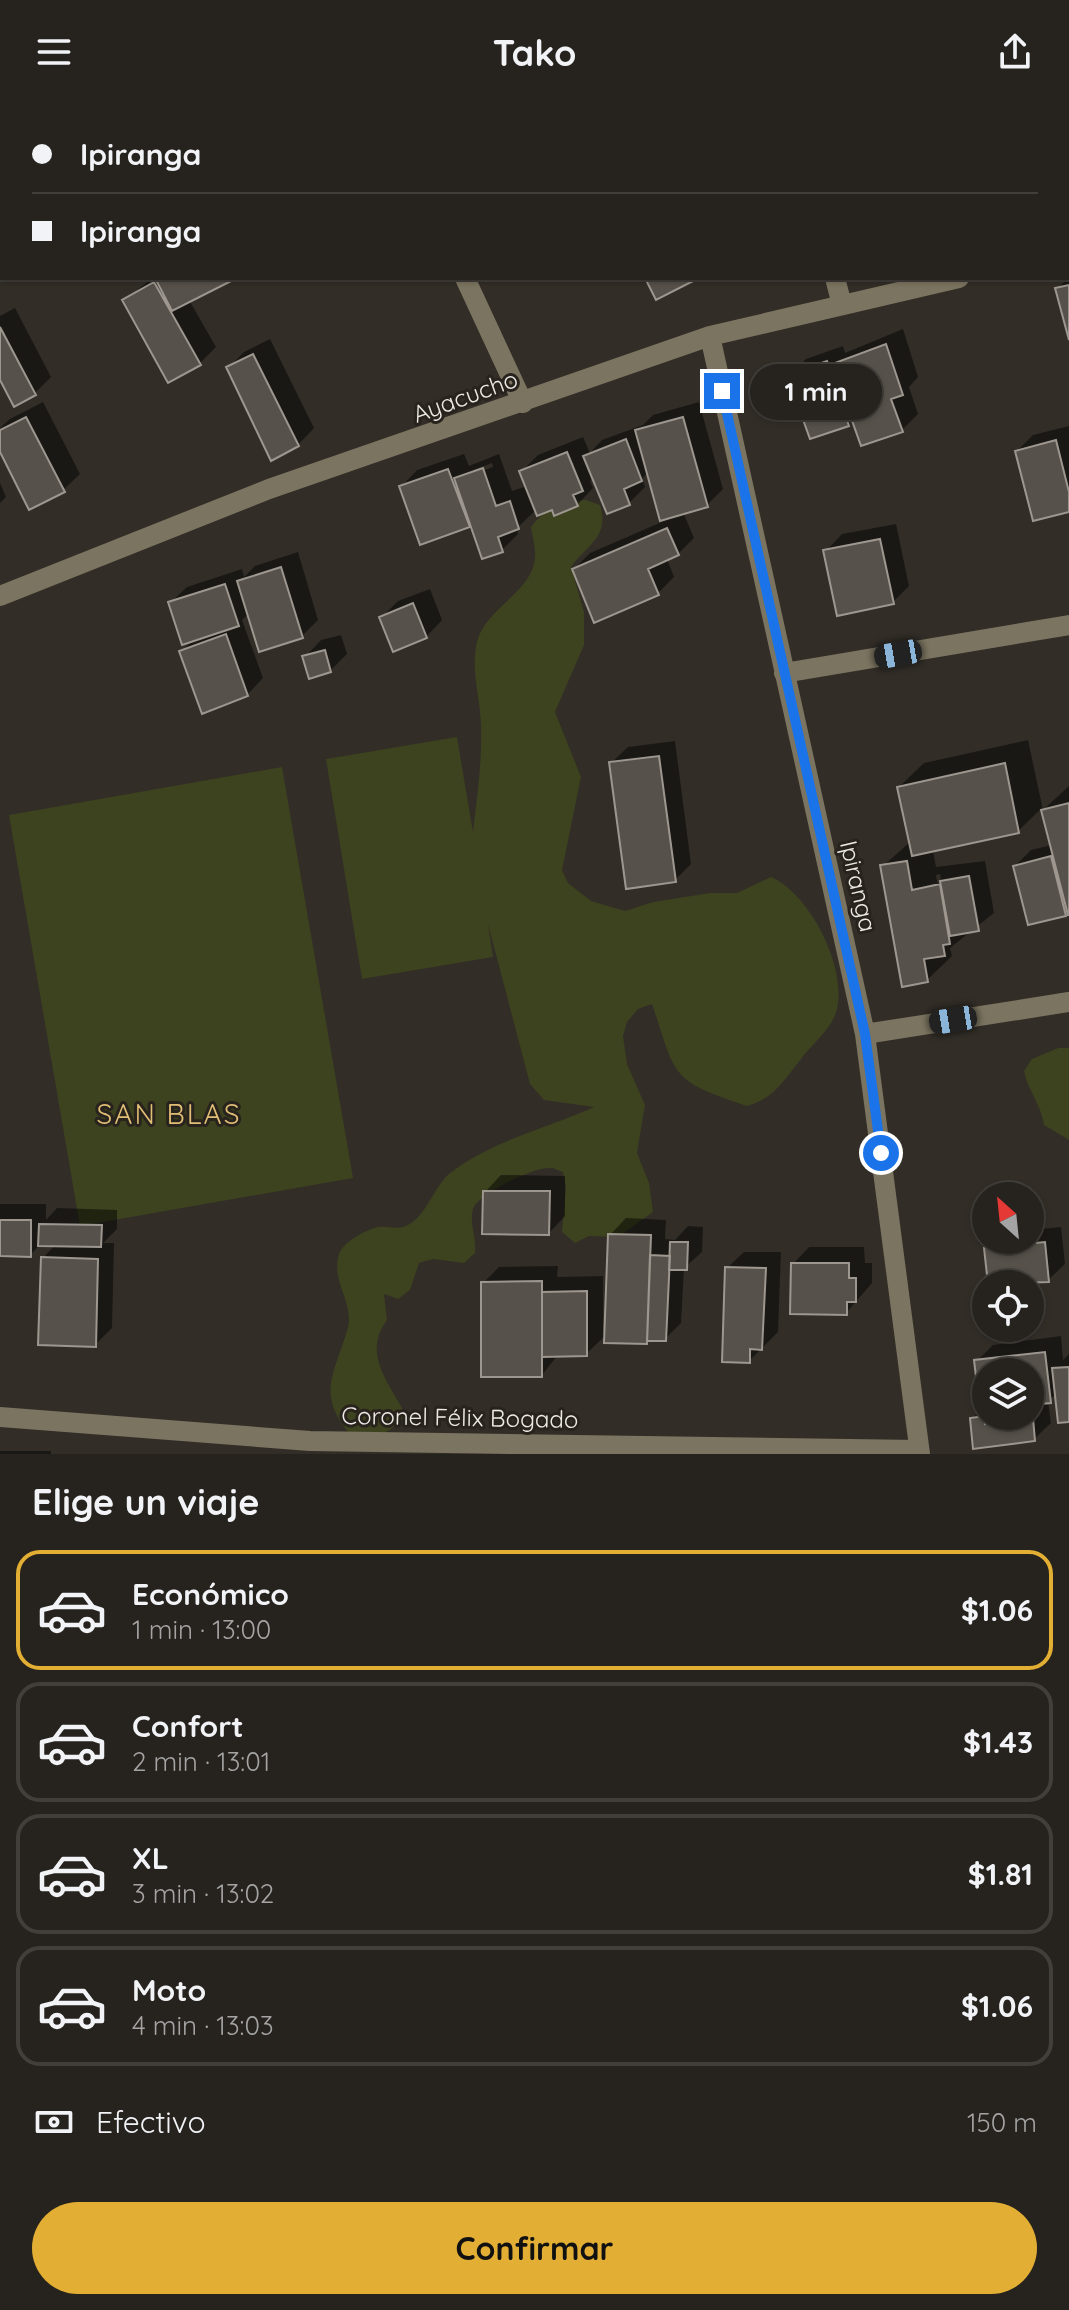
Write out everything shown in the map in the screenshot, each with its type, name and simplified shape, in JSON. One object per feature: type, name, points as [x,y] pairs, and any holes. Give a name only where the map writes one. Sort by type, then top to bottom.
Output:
[{"type":"street","points":[[466,280],[523,403]]},
{"type":"street","points":[[836,280],[842,305]]},
{"type":"street","name":"Ayacucho","points":[[0,596],[269,489],[710,336],[950,280]]},
{"type":"street","name":"Ipiranga","points":[[710,336],[865,1034],[919,1452]]},
{"type":"street","points":[[784,673],[1069,625]]},
{"type":"street","points":[[865,1034],[1069,1002]]},
{"type":"street","name":"Coronel Félix Bogado","points":[[0,1417],[310,1447],[919,1452]]},
{"type":"green space","points":[[586,500],[600,505],[602,525],[595,540],[571,567],[584,612],[584,645],[555,712],[581,777],[562,870],[568,883],[591,901],[625,911],[653,902],[710,893],[737,893],[771,877],[799,899],[822,934],[836,973],[839,992],[837,1009],[827,1029],[778,1088],[757,1103],[747,1106],[690,1082],[673,1062],[652,1004],[638,1009],[627,1022],[623,1036],[627,1064],[645,1105],[637,1153],[649,1183],[653,1212],[618,1237],[589,1236],[575,1243],[562,1232],[566,1188],[563,1172],[551,1168],[533,1171],[485,1196],[472,1214],[475,1253],[464,1263],[433,1259],[419,1263],[410,1290],[398,1299],[384,1294],[387,1320],[377,1345],[378,1357],[386,1380],[406,1415],[384,1433],[357,1442],[344,1426],[331,1400],[332,1375],[349,1321],[338,1274],[341,1249],[373,1228],[400,1228],[411,1224],[450,1173],[484,1152],[594,1107],[544,1100],[530,1084],[488,924],[493,957],[362,979],[326,759],[457,737],[473,832],[481,741],[475,674],[477,642],[489,619],[518,590],[532,569],[535,553],[531,527],[555,507]]},
{"type":"green space","points":[[282,767],[353,1178],[80,1226],[9,815]]},
{"type":"green space","points":[[1058,1048],[1069,1048],[1069,1140],[1044,1125],[1024,1071],[1032,1059]]},
{"type":"building","points":[[156,280],[233,280],[172,311]]},
{"type":"building","points":[[646,280],[695,280],[656,300]]},
{"type":"building","points":[[154,282],[201,365],[168,383],[122,300]]},
{"type":"building","points":[[1069,285],[1069,340],[1055,288]]},
{"type":"building","points":[[0,327],[36,395],[14,407],[0,380]]},
{"type":"building","points":[[886,344],[903,395],[891,399],[903,432],[861,446],[832,364]]},
{"type":"building","points":[[253,354],[299,446],[271,461],[226,367]]},
{"type":"building","points":[[827,361],[849,426],[810,439],[787,375]]},
{"type":"building","points":[[26,417],[65,492],[29,510],[0,452],[0,430]]},
{"type":"building","points":[[683,417],[708,507],[660,521],[635,430]]},
{"type":"building","points":[[626,439],[642,481],[624,489],[630,505],[607,514],[583,456]]},
{"type":"building","points":[[1056,440],[1069,492],[1069,512],[1033,521],[1015,451]]},
{"type":"building","points":[[567,452],[583,491],[573,495],[578,506],[554,516],[552,510],[537,516],[519,471]]},
{"type":"building","points":[[483,468],[496,506],[510,501],[519,529],[498,537],[503,552],[482,559],[454,478]]},
{"type":"building","points":[[448,469],[470,527],[420,545],[399,486]]},
{"type":"building","points":[[667,528],[679,555],[648,569],[659,595],[594,623],[572,569]]},
{"type":"building","points":[[880,539],[894,604],[837,616],[823,550]]},
{"type":"building","points":[[281,567],[303,638],[259,652],[237,581]]},
{"type":"building","points":[[225,584],[239,626],[182,645],[168,602]]},
{"type":"building","points":[[413,603],[427,638],[393,652],[379,617]]},
{"type":"building","points":[[226,634],[248,696],[202,714],[179,651]]},
{"type":"building","points":[[325,650],[331,672],[309,679],[302,656]]},
{"type":"building","points":[[659,756],[676,882],[626,889],[609,762]]},
{"type":"building","points":[[1005,763],[1019,833],[912,856],[897,787]]},
{"type":"building","points":[[1069,803],[1069,915],[1068,915],[1041,810]]},
{"type":"building","points":[[1051,856],[1066,916],[1028,925],[1013,866]]},
{"type":"building","points":[[907,861],[912,890],[940,884],[950,944],[943,945],[945,956],[924,959],[928,982],[902,987],[880,865]]},
{"type":"building","points":[[969,876],[979,931],[950,936],[940,881]]},
{"type":"building","points":[[483,1191],[550,1191],[549,1235],[482,1234]]},
{"type":"building","points":[[0,1220],[31,1220],[31,1257],[0,1256]]},
{"type":"building","points":[[39,1224],[102,1225],[101,1247],[38,1246]]},
{"type":"building","points":[[608,1234],[651,1235],[647,1344],[604,1343]]},
{"type":"building","points":[[670,1242],[688,1242],[687,1270],[669,1270]]},
{"type":"building","points":[[1044,1242],[1049,1282],[1044,1282],[1044,1270],[986,1270],[985,1254],[1044,1254]]},
{"type":"building","points":[[650,1255],[670,1256],[666,1341],[647,1341]]},
{"type":"building","points":[[41,1257],[98,1259],[96,1347],[38,1345]]},
{"type":"building","points":[[791,1263],[849,1263],[849,1278],[856,1278],[856,1302],[847,1302],[847,1315],[790,1314]]},
{"type":"building","points":[[725,1267],[766,1268],[762,1350],[750,1349],[750,1363],[722,1362]]},
{"type":"building","points":[[542,1281],[542,1377],[481,1377],[481,1282]]},
{"type":"building","points":[[587,1291],[587,1356],[542,1357],[542,1292]]},
{"type":"building","points":[[1045,1352],[1051,1403],[1044,1404],[1044,1358],[992,1358]]},
{"type":"building","points":[[1069,1367],[1069,1422],[1058,1423],[1052,1368]]},
{"type":"building","points":[[970,1418],[972,1430],[1034,1430],[1035,1441],[973,1449]]},
{"type":"district","name":"SAN BLAS","points":[[169,1113]]},
{"type":"route","points":[[722,391],[865,1034],[881,1153]]}]
